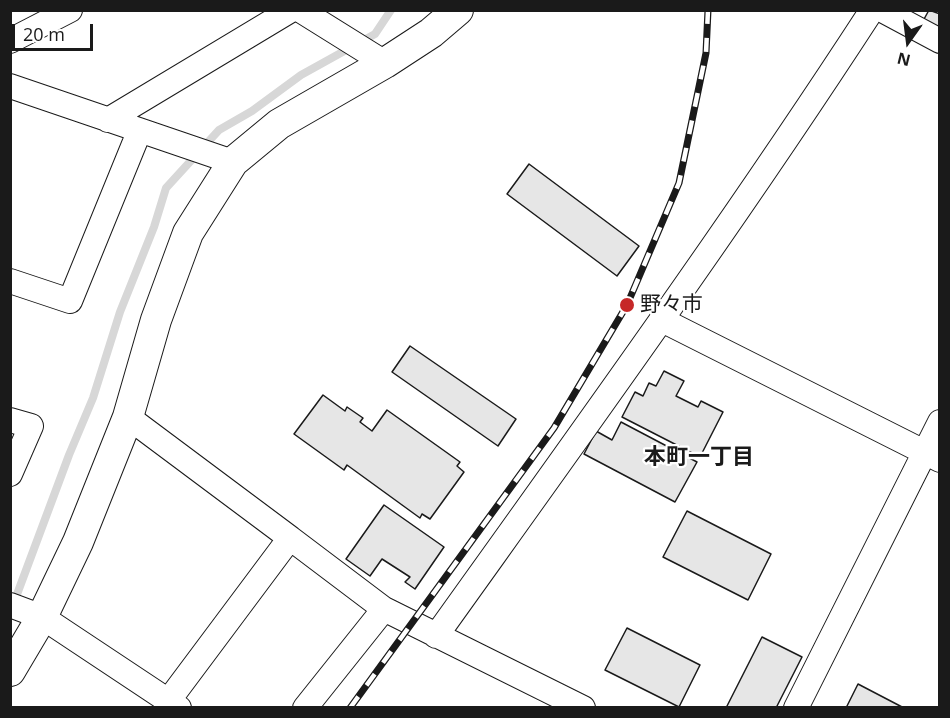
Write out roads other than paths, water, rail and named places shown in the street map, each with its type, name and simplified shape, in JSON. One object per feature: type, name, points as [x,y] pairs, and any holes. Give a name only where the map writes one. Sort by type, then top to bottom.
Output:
[{"type":"street","points":[[10,41],[70,10]]},
{"type":"street","points":[[108,120],[291,10]]},
{"type":"street","points":[[300,10],[379,59]]},
{"type":"street","points":[[10,671],[27,611],[78,542],[128,417],[156,321],[188,233],[223,159],[379,59],[431,33],[458,10]]},
{"type":"street","points":[[436,636],[788,140],[872,10]]},
{"type":"street","points":[[882,10],[939,41]]},
{"type":"street","points":[[10,86],[139,132],[189,145],[223,159]]},
{"type":"street","points":[[10,281],[70,301],[139,132]]},
{"type":"street","points":[[662,320],[932,457]]},
{"type":"street","points":[[128,417],[384,609],[583,708]]},
{"type":"street","points":[[10,420],[31,426],[10,474]]},
{"type":"street","points":[[796,708],[932,457],[939,422]]},
{"type":"street","points":[[27,611],[174,704],[290,538]]},
{"type":"street","points":[[305,708],[384,609]]},
{"type":"waterway","points":[[13,605],[69,455],[93,398],[120,312],[154,227],[166,188],[219,130],[252,111],[301,75],[375,34],[391,10]]},
{"type":"railway","points":[[350,708],[554,428],[627,305],[679,183],[706,53],[708,10]]},
{"type":"place","name":"野々市","points":[[627,305]]},
{"type":"district","name":"本町一丁目","points":[[699,458]]}]
